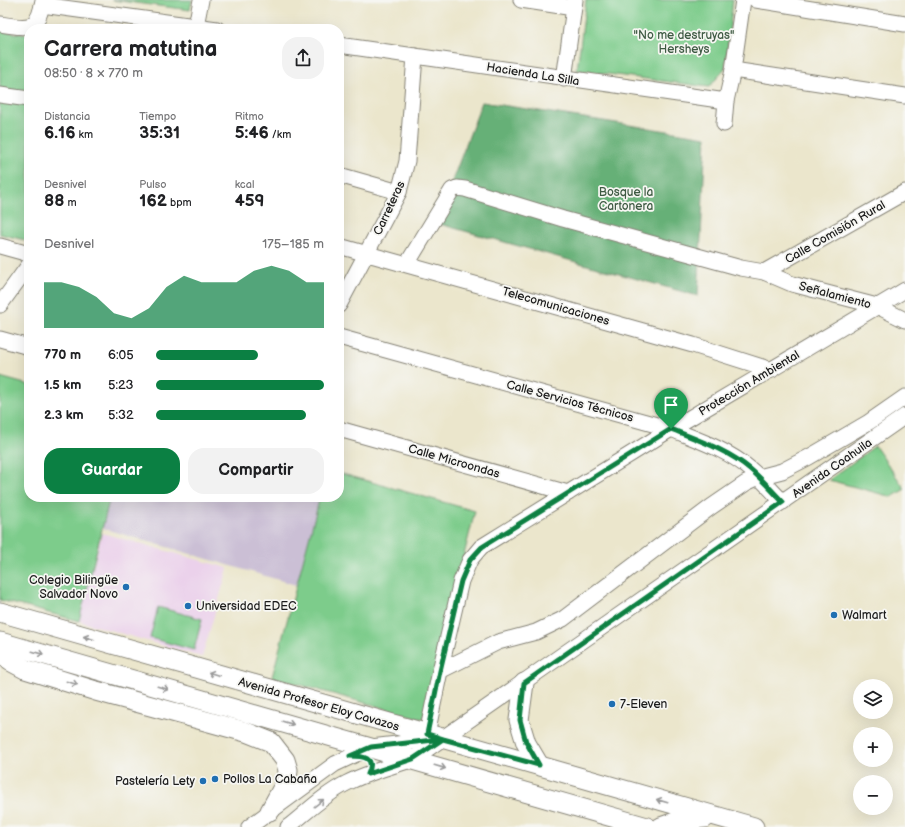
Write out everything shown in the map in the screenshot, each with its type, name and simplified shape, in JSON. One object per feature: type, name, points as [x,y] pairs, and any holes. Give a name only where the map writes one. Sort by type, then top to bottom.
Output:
[{"type":"main road","name":"Avenida Profesor Eloy Cavazos","points":[[0,612],[539,765],[602,785],[754,827]]},
{"type":"main road","points":[[0,642],[647,827]]},
{"type":"main road","points":[[0,650],[10,661],[25,668],[96,691],[210,721],[246,732],[271,742],[285,760],[288,770],[286,780],[259,821]]},
{"type":"main road","points":[[524,683],[520,720],[526,742],[539,765]]},
{"type":"main road","points":[[210,721],[267,718]]},
{"type":"main road","points":[[602,785],[631,801],[648,817],[654,827]]},
{"type":"main road","points":[[662,827],[680,820],[691,818],[726,819]]},
{"type":"street","points":[[196,24],[201,0]]},
{"type":"street","points":[[521,0],[574,4],[564,79]]},
{"type":"street","points":[[724,124],[726,101],[733,70],[743,0]]},
{"type":"street","points":[[756,0],[905,24]]},
{"type":"street","points":[[33,24],[38,18],[42,3],[183,24]]},
{"type":"street","points":[[0,24],[24,26]]},
{"type":"street","name":"Hacienda La Silla","points":[[344,46],[564,79],[726,101]]},
{"type":"street","name":"Carreteras","points":[[344,296],[399,192],[406,161],[415,56]]},
{"type":"street","points":[[733,70],[905,96]]},
{"type":"street","points":[[0,95],[24,98]]},
{"type":"street","points":[[344,176],[399,192]]},
{"type":"street","name":"Señalamiento","points":[[407,264],[452,190],[457,188],[465,189],[563,219],[710,258],[741,268],[764,272],[792,284],[877,306],[905,320]]},
{"type":"street","name":"Calle Comisión Rural","points":[[764,272],[905,192]]},
{"type":"street","points":[[0,246],[24,253]]},
{"type":"street","name":"Telecomunicaciones","points":[[344,247],[693,344],[772,370]]},
{"type":"street","points":[[0,304],[24,272]]},
{"type":"street","name":"Protección Ambiental","points":[[435,736],[440,671],[461,581],[470,560],[482,547],[671,429],[905,290]]},
{"type":"street","points":[[0,339],[24,346]]},
{"type":"street","name":"Calle Servicios Técnicos","points":[[344,339],[671,429],[724,452],[749,468],[783,502]]},
{"type":"street","points":[[440,671],[498,642],[536,632],[563,619],[746,483],[758,477],[782,471],[809,457],[869,422],[905,398]]},
{"type":"street","name":"Avenida Coahuila","points":[[288,827],[336,789],[352,780],[413,759],[435,736],[524,683],[905,416]]},
{"type":"street","name":"Calle Microondas","points":[[344,430],[568,493]]},
{"type":"street","name":"Avenida Coahuila","points":[[259,821],[335,764],[350,756],[371,747],[435,736]]},
{"type":"street","points":[[350,756],[365,757],[369,760],[371,764],[368,774]]},
{"type":"shaded area","points":[[109,502],[319,502],[296,585],[102,528]]},
{"type":"shaded area","points":[[102,533],[228,568],[202,657],[79,621]]},
{"type":"green space","points":[[112,0],[192,0],[190,10]]},
{"type":"green space","name":"\"No me destruyas\" Hersheys","points":[[586,0],[733,0],[725,69],[709,87],[577,70]]},
{"type":"green space","points":[[0,31],[24,34],[24,240],[0,234]]},
{"type":"green space","name":"Bosque la Cartonera","points":[[482,102],[706,137],[698,296],[436,223]]},
{"type":"green space","points":[[0,377],[24,384],[24,502],[109,502],[79,621],[0,600]]},
{"type":"green space","points":[[875,446],[905,489],[892,497],[829,480]]},
{"type":"green space","points":[[344,474],[475,511],[423,719],[272,677],[319,502],[344,502]]},
{"type":"green space","points":[[158,607],[202,619],[194,650],[150,638]]},
{"type":"place","name":"Colegio Bilingüe Salvador Novo","points":[[126,587]]},
{"type":"place","name":"Universidad EDEC","points":[[188,606]]},
{"type":"place","name":"Walmart","points":[[834,615]]},
{"type":"place","name":"7-Eleven","points":[[612,704]]},
{"type":"place","name":"Pollos La Cabaña","points":[[215,779]]},
{"type":"place","name":"Pastelería Lety","points":[[203,781]]},
{"type":"route","points":[[671,429],[482,547],[475,553],[465,569],[461,581],[427,734],[443,739],[371,747],[350,756],[365,757],[369,760],[371,764],[368,774],[413,759],[443,739],[539,765],[522,732],[520,705],[524,683],[783,502],[749,468],[724,452],[671,429]]}]
